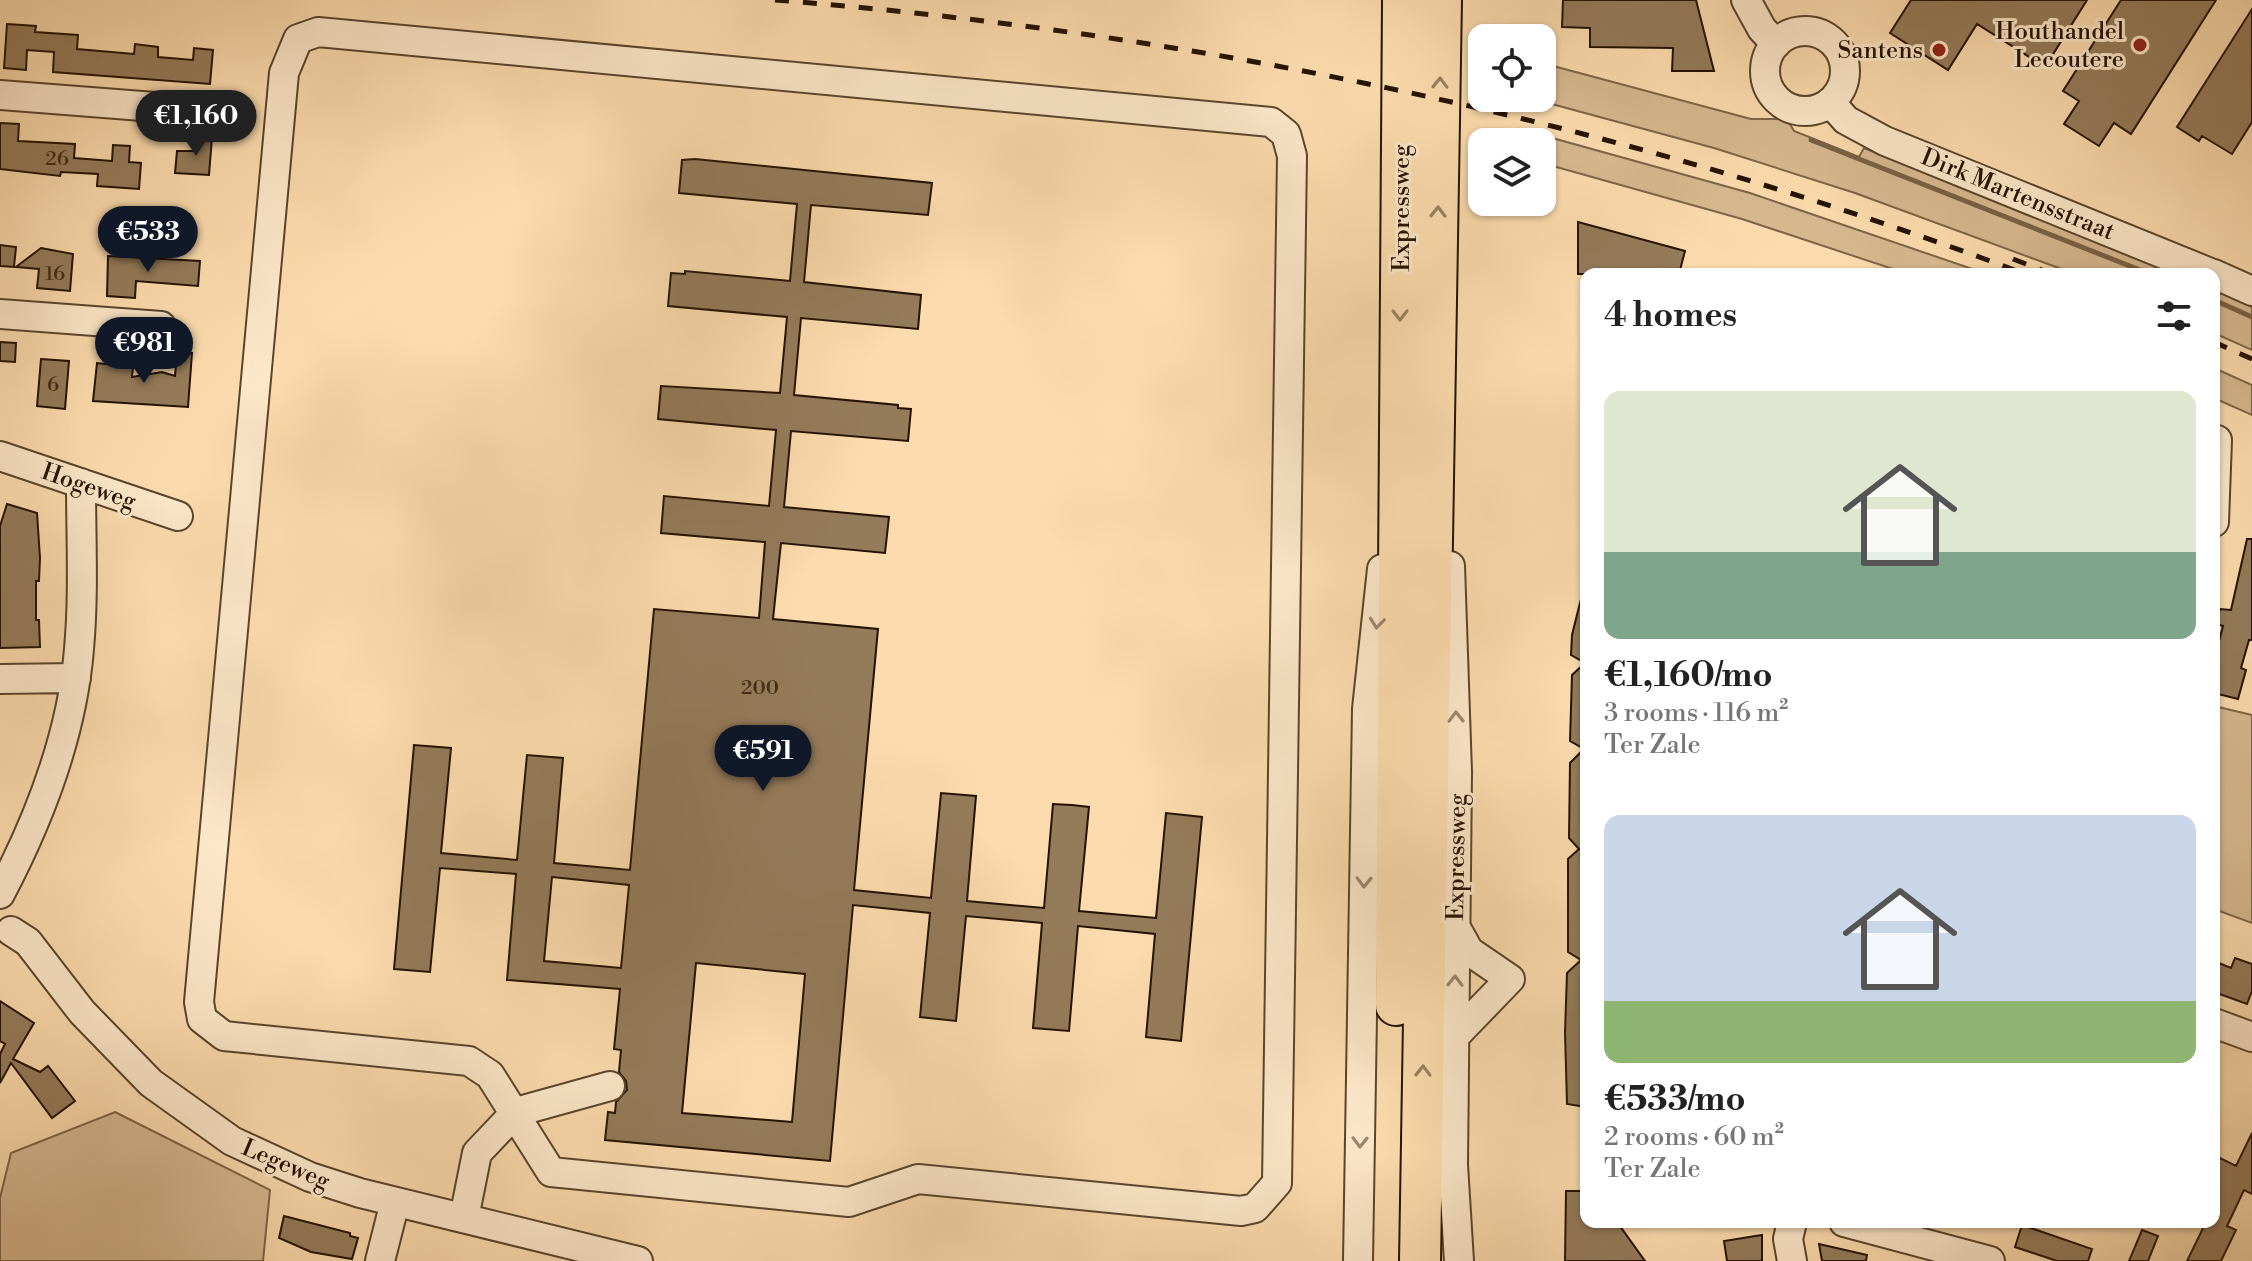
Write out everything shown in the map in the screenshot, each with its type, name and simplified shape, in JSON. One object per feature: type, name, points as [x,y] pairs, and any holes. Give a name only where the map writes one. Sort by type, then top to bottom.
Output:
[{"type":"highway","name":"Expressweg","points":[[1403,0],[1416,460],[1420,1261]]},
{"type":"highway","name":"Expressweg","points":[[1393,1261],[1401,634],[1416,460],[1441,0]]},
{"type":"street","points":[[1746,0],[1762,29],[1776,44]]},
{"type":"street","points":[[1805,31],[1821,34],[1835,43],[1843,57],[1846,74],[1841,90],[1830,102],[1816,110],[1798,111],[1775,97],[1765,70],[1776,44],[1789,34],[1805,31]]},
{"type":"street","points":[[318,32],[1271,122],[1286,134],[1292,156],[1277,1183],[1255,1208],[1241,1211],[918,1179],[865,1199],[834,1200],[551,1172],[516,1112],[490,1075],[469,1061],[224,1036],[202,1019],[199,1002],[284,73],[298,39],[318,32]]},
{"type":"street","points":[[0,95],[168,108]]},
{"type":"street","name":"Dirk Martensstraat","points":[[1830,102],[1846,120],[1885,141],[2199,268]]},
{"type":"street","name":"Dirk Martensstraat","points":[[2220,277],[2252,291]]},
{"type":"street","points":[[0,314],[161,326]]},
{"type":"street","name":"Hogeweg","points":[[0,456],[178,516]]},
{"type":"street","name":"Expressweg","points":[[1358,1261],[1367,709],[1383,561],[1385,489],[1416,460],[1449,487],[1457,758],[1453,1165],[1459,1261]]},
{"type":"street","points":[[5,936],[14,912],[0,894],[49,790],[76,678],[80,636],[81,483]]},
{"type":"street","points":[[0,679],[76,678]]},
{"type":"street","points":[[1454,1037],[1510,979],[1469,951],[1455,926]]},
{"type":"street","name":"Legeweg","points":[[5,936],[28,942],[82,1012],[151,1083],[191,1114],[271,1161],[310,1177],[395,1202],[638,1261]]},
{"type":"street","points":[[2220,1025],[2252,1037]]},
{"type":"street","points":[[464,1218],[477,1153],[516,1112],[610,1086]]},
{"type":"street","points":[[380,1261],[395,1202]]},
{"type":"street","points":[[1791,1228],[1788,1239],[1792,1261]]},
{"type":"street","points":[[1866,1228],[1990,1261]]},
{"type":"shaded area","points":[[1556,67],[1751,119],[1787,119],[1794,131],[1859,157],[1864,148],[2163,268],[2059,268],[1855,193],[1714,148],[1556,105]]},
{"type":"shaded area","points":[[1556,139],[1750,193],[1969,268],[1890,268],[1742,219],[1556,167]]},
{"type":"shaded area","points":[[2220,292],[2252,307],[2252,350],[2220,336]]},
{"type":"shaded area","points":[[2220,371],[2252,385],[2252,415],[2220,401]]},
{"type":"shaded area","points":[[2220,707],[2252,715],[2252,923],[2220,911]]},
{"type":"shaded area","points":[[115,1112],[270,1190],[263,1261],[0,1261],[0,1198],[11,1153]]},
{"type":"building","points":[[1563,0],[1696,0],[1714,71],[1672,71],[1673,48],[1590,47],[1590,28],[1562,27]]},
{"type":"building","name":"Santens","points":[[1911,0],[2087,0],[2045,67],[1977,24],[1948,70],[1890,33]]},
{"type":"building","name":"Houthandel Lecoutere","points":[[2121,0],[2216,0],[2131,134],[2114,123],[2099,146],[2064,124],[2079,101],[2063,91]]},
{"type":"building","points":[[2252,9],[2252,122],[2232,154],[2202,136],[2199,141],[2177,127]]},
{"type":"building","points":[[7,24],[36,26],[35,32],[78,35],[77,49],[134,54],[135,44],[158,47],[158,57],[193,60],[194,48],[213,50],[210,84],[53,72],[54,52],[27,50],[26,70],[4,68]]},
{"type":"building","points":[[0,123],[19,124],[18,141],[75,144],[74,158],[112,161],[113,145],[130,146],[129,162],[141,163],[139,189],[97,186],[98,174],[61,172],[60,176],[0,169]]},
{"type":"building","points":[[196,136],[212,137],[209,175],[175,173],[177,151],[195,151]]},
{"type":"building","points":[[682,160],[932,183],[928,215],[811,205],[804,282],[921,295],[918,329],[801,318],[794,395],[898,405],[898,408],[911,409],[908,441],[791,431],[784,507],[889,517],[885,553],[781,543],[773,619],[878,629],[854,890],[931,898],[941,793],[976,796],[967,901],[1044,908],[1053,804],[1072,805],[1089,807],[1079,911],[1156,918],[1166,813],[1202,817],[1181,1041],[1146,1037],[1155,934],[1078,926],[1069,1031],[1033,1028],[1042,923],[966,916],[956,1021],[920,1017],[930,913],[853,905],[830,1161],[605,1140],[608,1112],[615,1113],[616,1102],[627,1090],[626,1081],[619,1072],[621,1050],[614,1049],[620,989],[507,980],[516,874],[440,868],[430,972],[394,969],[414,745],[451,748],[441,853],[517,860],[527,755],[563,758],[554,863],[630,870],[654,609],[759,618],[765,542],[661,533],[664,496],[769,506],[776,430],[658,419],[661,386],[780,393],[787,317],[668,306],[671,273],[685,274],[685,271],[790,281],[797,204],[679,193]],"holes":[[[552,877],[629,885],[621,968],[544,961]],[[696,963],[805,974],[792,1122],[682,1113]]]},
{"type":"building","points":[[1578,222],[1685,251],[1681,268],[1580,268],[1578,274]]},
{"type":"building","points":[[0,245],[16,247],[14,267],[0,266]]},
{"type":"building","points":[[41,248],[73,254],[70,291],[37,288],[39,269],[16,267]]},
{"type":"building","points":[[108,256],[200,261],[198,286],[136,281],[135,298],[107,296]]},
{"type":"building","points":[[0,342],[16,343],[15,362],[0,361]]},
{"type":"building","points":[[177,352],[192,353],[188,407],[93,401],[97,363],[133,367],[132,377],[162,372],[175,376]]},
{"type":"building","points":[[41,359],[69,361],[65,409],[37,406]]},
{"type":"building","points":[[7,504],[37,513],[40,558],[39,581],[36,581],[36,620],[39,620],[40,647],[0,648],[0,526]]},
{"type":"building","points":[[2247,539],[2252,539],[2252,640],[2249,640],[2241,668],[2246,670],[2238,699],[2220,694],[2220,637],[2223,626],[2220,625],[2220,609],[2231,610]]},
{"type":"building","points":[[1580,603],[1580,660],[1571,655],[1572,635]]},
{"type":"building","points":[[1580,668],[1580,747],[1570,741],[1572,675]]},
{"type":"building","points":[[1580,753],[1580,959],[1568,952],[1568,859],[1579,849],[1569,838],[1570,763]]},
{"type":"building","points":[[2235,958],[2252,964],[2252,991],[2247,1004],[2220,994],[2220,963],[2231,968]]},
{"type":"building","points":[[1580,961],[1580,1106],[1567,1104],[1567,973]]},
{"type":"building","points":[[0,1001],[34,1023],[13,1059],[40,1072],[48,1066],[75,1101],[52,1118],[11,1063],[0,1083],[0,1054],[5,1044],[0,1041]]},
{"type":"building","points":[[2252,1133],[2252,1194],[2244,1190],[2227,1226],[2236,1230],[2221,1261],[2187,1261],[2203,1228],[2220,1228],[2220,1158],[2236,1166]]},
{"type":"building","points":[[1566,1191],[1580,1191],[1580,1228],[1621,1228],[1645,1261],[1565,1261]]},
{"type":"building","points":[[284,1216],[350,1233],[350,1236],[358,1238],[352,1259],[311,1252],[279,1238]]},
{"type":"building","points":[[2021,1228],[2031,1228],[2092,1249],[2088,1261],[2057,1261],[2015,1247]]},
{"type":"building","points":[[2142,1230],[2158,1236],[2148,1261],[2129,1261]]},
{"type":"building","points":[[1762,1235],[1762,1261],[1727,1261],[1724,1241]]},
{"type":"building","points":[[1819,1244],[1867,1255],[1866,1261],[1822,1261]]},
{"type":"waterway","points":[[1811,140],[2135,268]]},
{"type":"waterway","points":[[2220,303],[2252,317]]},
{"type":"railway","points":[[775,0],[935,15],[1095,36],[1253,62],[1410,93],[1566,129],[1720,172],[1873,220],[2008,268]]},
{"type":"railway","points":[[2013,259],[2036,268]]},
{"type":"railway","points":[[2220,345],[2252,359]]},
{"type":"place","name":"Houthandel Lecoutere","points":[[2140,45]]},
{"type":"place","name":"Santens","points":[[1939,50]]}]
